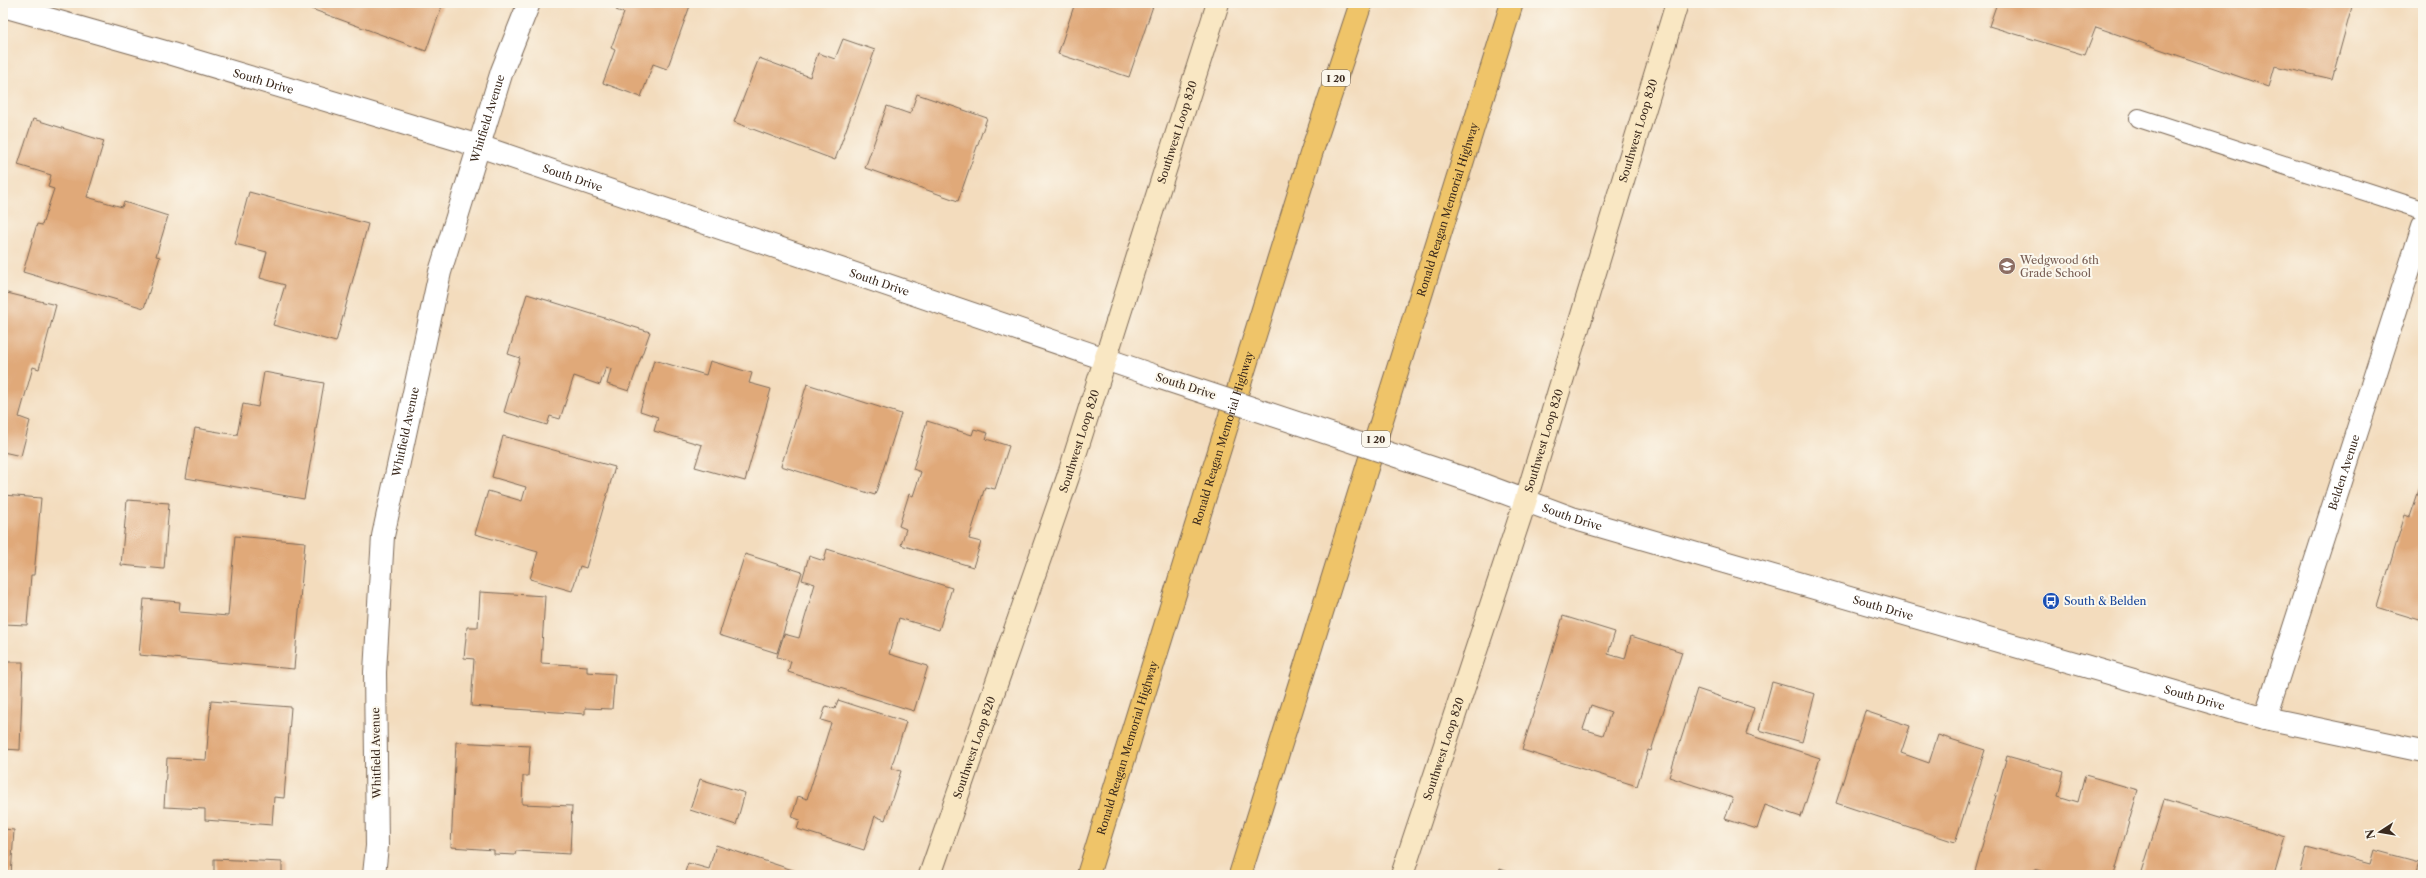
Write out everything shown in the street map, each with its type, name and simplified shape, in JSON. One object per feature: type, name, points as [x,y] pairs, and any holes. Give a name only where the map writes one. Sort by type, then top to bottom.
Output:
[{"type":"highway","name":"Ronald Reagan Memorial Highway","points":[[1091,865],[1311,154],[1361,3]]},
{"type":"highway","name":"Ronald Reagan Memorial Highway","points":[[1240,875],[1512,3]]},
{"type":"highway","points":[[1078,875],[1091,865]]},
{"type":"main road","name":"Southwest Loop 820","points":[[930,875],[962,787],[1106,360],[1218,3]]},
{"type":"main road","name":"Southwest Loop 820","points":[[1402,875],[1526,499],[1677,3]]},
{"type":"street","name":"Whitfield Avenue","points":[[374,875],[377,846],[375,672],[383,536],[440,272],[502,71],[529,3]]},
{"type":"street","name":"South Drive","points":[[3,6],[169,53],[479,146],[1106,360],[1526,499],[1572,518],[2265,718],[2423,751]]},
{"type":"street","name":"Belden Avenue","points":[[2265,718],[2423,226]]},
{"type":"lane","points":[[2139,118],[2423,210]]},
{"type":"building","points":[[295,3],[443,3],[426,51]]},
{"type":"building","points":[[618,3],[691,3],[667,69],[653,64],[641,97],[603,83],[615,50],[611,48],[624,13],[616,10]]},
{"type":"building","points":[[1075,3],[1154,3],[1129,77],[1058,54]]},
{"type":"building","points":[[1997,3],[2353,3],[2332,79],[2275,66],[2269,87],[2096,27],[2085,55],[1989,26]]},
{"type":"building","points":[[843,39],[875,50],[835,160],[734,122],[759,58],[810,77],[818,53],[835,59]]},
{"type":"building","points":[[917,94],[987,118],[958,201],[865,168],[887,106],[910,114]]},
{"type":"building","points":[[33,119],[104,141],[87,197],[122,207],[124,202],[168,216],[156,256],[160,257],[144,308],[23,272],[37,224],[42,225],[54,189],[48,187],[51,175],[18,165]]},
{"type":"building","points":[[249,192],[368,224],[336,342],[273,325],[285,285],[260,278],[267,252],[235,244]]},
{"type":"building","points":[[3,292],[56,305],[39,369],[33,367],[19,417],[30,421],[21,456],[3,452]]},
{"type":"building","points":[[527,294],[650,332],[629,391],[607,384],[611,369],[606,367],[600,385],[574,376],[560,419],[550,416],[547,425],[504,412],[520,358],[508,354]]},
{"type":"building","points":[[654,360],[706,375],[710,361],[752,373],[749,383],[771,389],[745,481],[695,467],[702,445],[654,431],[658,417],[640,411]]},
{"type":"building","points":[[264,372],[324,383],[304,499],[186,478],[195,428],[237,435],[243,404],[258,407]]},
{"type":"building","points":[[807,384],[901,414],[875,495],[781,466]]},
{"type":"building","points":[[927,421],[972,435],[974,429],[988,433],[986,439],[1009,446],[995,489],[985,487],[969,539],[981,542],[973,567],[901,545],[906,529],[899,526],[909,494],[913,496],[921,472],[913,469]]},
{"type":"building","points":[[503,436],[615,467],[586,568],[580,566],[572,591],[530,579],[538,552],[475,534],[488,491],[522,501],[526,487],[492,477]]},
{"type":"building","points":[[2422,481],[2423,621],[2377,607],[2405,515],[2410,517]]},
{"type":"building","points":[[3,495],[41,498],[34,575],[31,575],[27,625],[3,624]]},
{"type":"building","points":[[127,500],[169,503],[164,569],[121,565]]},
{"type":"building","points":[[235,536],[305,542],[294,669],[139,655],[144,599],[180,602],[179,612],[228,616]]},
{"type":"building","points":[[827,549],[952,588],[939,630],[899,618],[889,654],[928,666],[914,711],[788,672],[791,661],[777,657],[784,634],[799,638],[815,584],[802,580],[809,556],[824,561]]},
{"type":"building","points":[[745,554],[802,572],[777,653],[719,635]]},
{"type":"building","points":[[480,592],[545,596],[541,663],[587,666],[587,672],[615,674],[612,709],[585,708],[585,714],[471,706],[474,659],[464,658],[467,627],[478,627]]},
{"type":"building","points":[[1563,616],[1615,632],[1608,654],[1625,659],[1631,636],[1682,652],[1651,751],[1648,750],[1637,786],[1522,750]],"holes":[[[1591,705],[1611,712],[1603,735],[1583,729]]]},
{"type":"building","points":[[3,662],[23,662],[20,750],[3,749]]},
{"type":"building","points":[[1772,682],[1815,694],[1802,742],[1759,730]]},
{"type":"building","points":[[1697,689],[1754,708],[1746,734],[1820,758],[1801,817],[1765,805],[1757,829],[1725,819],[1733,798],[1669,777]]},
{"type":"building","points":[[838,700],[906,722],[891,768],[901,771],[885,820],[875,816],[864,850],[797,829],[800,820],[792,817],[798,796],[807,799],[831,723],[821,720],[826,706],[835,709]]},
{"type":"building","points":[[211,701],[291,707],[284,798],[274,797],[272,825],[205,820],[205,809],[164,807],[167,758],[206,760]]},
{"type":"building","points":[[1865,711],[1910,726],[1901,753],[1929,763],[1938,735],[1985,750],[1955,842],[1836,803]]},
{"type":"building","points":[[456,742],[530,746],[528,776],[523,776],[522,804],[572,806],[570,854],[516,851],[515,855],[494,854],[494,850],[451,847]]},
{"type":"building","points":[[2007,756],[2064,772],[2058,796],[2078,802],[2085,775],[2138,790],[2114,875],[2057,875],[2035,869],[2033,875],[1974,875]]},
{"type":"building","points":[[700,779],[745,793],[736,825],[690,810]]},
{"type":"building","points":[[2164,800],[2285,837],[2274,875],[2141,875]]},
{"type":"building","points":[[3,829],[14,830],[11,875],[3,875]]},
{"type":"building","points":[[716,845],[808,875],[684,875],[688,863],[709,869]]},
{"type":"building","points":[[2307,847],[2370,864],[2374,850],[2419,862],[2415,875],[2300,875]]},
{"type":"building","points":[[214,859],[282,862],[282,875],[214,875]]},
{"type":"building","points":[[1500,869],[1517,875],[1498,875]]},
{"type":"place","name":"Wedgwood 6th Grade School","points":[[2007,266]]},
{"type":"place","name":"South & Belden","points":[[2051,601]]}]
